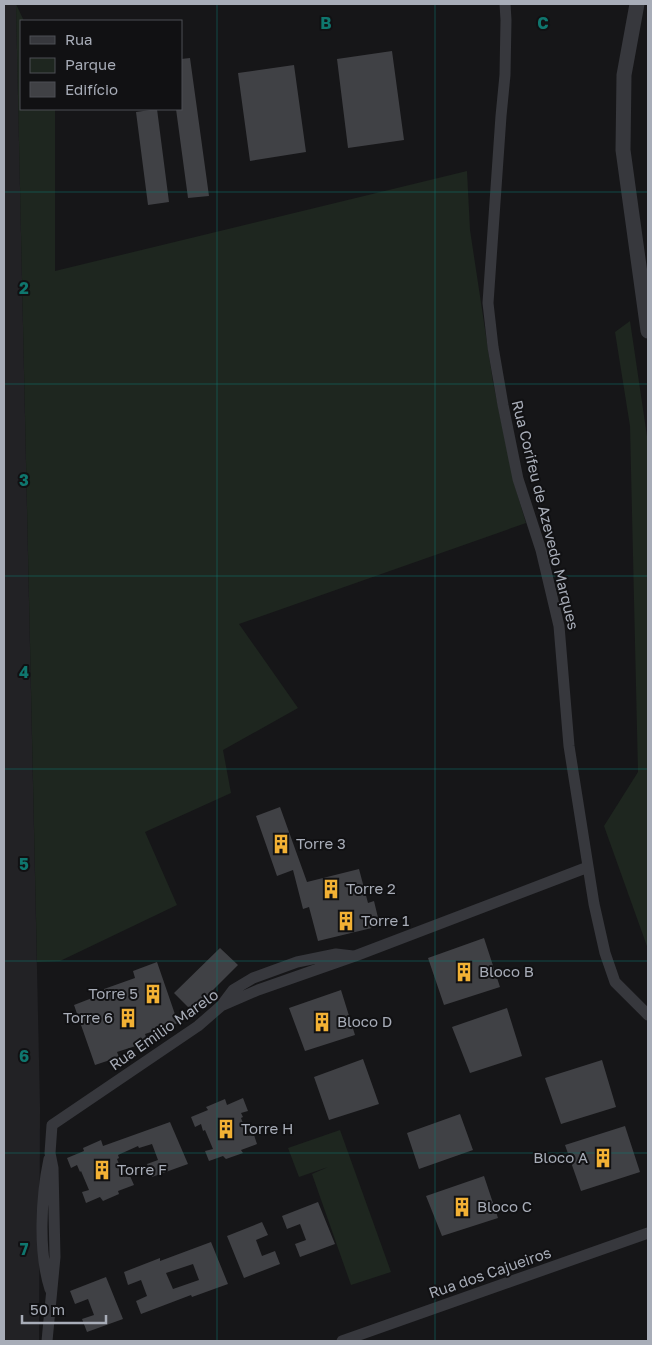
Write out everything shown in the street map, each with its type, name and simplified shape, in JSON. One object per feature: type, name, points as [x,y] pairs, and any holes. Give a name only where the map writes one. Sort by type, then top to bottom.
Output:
[{"type":"street","name":"Rua Corifeu de Azevedo Marques","points":[[505,4],[505,75],[488,303],[493,347],[516,469],[541,550],[559,626],[569,746],[588,867],[605,953],[615,982],[648,1015]]},
{"type":"street","points":[[637,4],[624,74],[623,150],[648,331]]},
{"type":"street","name":"Rua Emilio Marelo","points":[[48,1341],[55,1228],[53,1168],[50,1153],[52,1125],[198,1026],[221,1006],[258,990],[355,956],[588,867]]},
{"type":"street","points":[[221,1006],[233,990],[253,978],[297,962],[336,954],[355,956]]},
{"type":"street","points":[[297,962],[301,975]]},
{"type":"street","points":[[253,978],[258,990]]},
{"type":"street","points":[[50,1153],[44,1182],[42,1255],[45,1274],[52,1294]]},
{"type":"street","points":[[43,1231],[55,1228]]},
{"type":"street","name":"Rua dos Cajueiros","points":[[342,1341],[648,1233]]},
{"type":"shaded area","points":[[4,4],[16,4],[40,1107],[39,1341],[4,1341]]},
{"type":"green space","points":[[16,4],[24,20],[20,20],[20,110],[55,110],[55,271],[467,171],[470,230],[493,382],[514,483],[526,523],[239,624],[298,708],[223,750],[231,793],[145,832],[177,905],[60,961],[37,962]]},
{"type":"green space","points":[[630,321],[648,443],[648,949],[604,826],[638,772],[630,426],[615,332]]},
{"type":"green space","points":[[340,1130],[391,1272],[351,1285],[312,1174],[328,1167],[299,1177],[288,1148]]},
{"type":"building","points":[[392,51],[404,140],[348,148],[337,59]]},
{"type":"building","points":[[190,58],[209,196],[188,198],[176,110],[182,110],[182,59]]},
{"type":"building","points":[[294,65],[306,152],[250,161],[238,73]]},
{"type":"building","points":[[157,110],[169,202],[148,205],[136,112]]},
{"type":"building","points":[[280,807],[307,882],[359,869],[368,903],[374,901],[380,926],[318,941],[309,907],[303,909],[293,870],[277,876],[256,816]]},
{"type":"building","name":"Bloco B","points":[[484,938],[500,987],[444,1005],[428,958]]},
{"type":"building","points":[[220,948],[238,965],[192,1011],[174,993]]},
{"type":"building","points":[[157,962],[178,1023],[145,1034],[148,1042],[117,1052],[119,1057],[95,1065],[74,1005],[105,993],[104,989],[135,978],[133,971]]},
{"type":"building","name":"Bloco D","points":[[341,990],[355,1035],[305,1051],[289,1008]]},
{"type":"building","points":[[507,1008],[522,1056],[470,1073],[452,1027]]},
{"type":"building","points":[[363,1059],[379,1104],[329,1120],[314,1077]]},
{"type":"building","points":[[602,1060],[616,1107],[561,1124],[545,1078]]},
{"type":"building","name":"Torre H","points":[[243,1098],[248,1111],[241,1113],[243,1117],[241,1118],[248,1136],[254,1135],[257,1144],[241,1150],[243,1153],[226,1159],[223,1156],[209,1161],[205,1151],[213,1149],[201,1124],[195,1127],[191,1117],[208,1110],[206,1107],[225,1099],[227,1105]]},
{"type":"building","points":[[460,1114],[473,1150],[419,1169],[407,1133]]},
{"type":"building","points":[[170,1122],[188,1164],[152,1177],[147,1164],[158,1160],[152,1144],[139,1148],[138,1146],[118,1155],[119,1158],[117,1159],[124,1177],[130,1176],[134,1185],[118,1191],[119,1194],[103,1201],[100,1197],[86,1203],[82,1192],[89,1190],[81,1171],[77,1165],[71,1168],[67,1158],[84,1151],[83,1148],[101,1140],[103,1146]]},
{"type":"building","name":"Bloco A","points":[[625,1126],[640,1172],[581,1191],[565,1145]]},
{"type":"building","name":"Bloco C","points":[[484,1176],[498,1218],[442,1236],[426,1196]]},
{"type":"building","points":[[318,1202],[335,1244],[300,1257],[295,1244],[306,1240],[300,1224],[287,1229],[282,1216]]},
{"type":"building","points":[[262,1222],[268,1235],[256,1240],[262,1256],[275,1251],[280,1264],[244,1278],[227,1236]]},
{"type":"building","points":[[211,1242],[228,1284],[192,1297],[191,1295],[141,1314],[136,1301],[147,1296],[141,1280],[128,1285],[124,1272],[160,1258],[160,1261]],"holes":[[[193,1264],[199,1280],[173,1289],[166,1273]]]},
{"type":"building","points":[[106,1277],[123,1319],[87,1332],[82,1319],[94,1315],[88,1299],[75,1304],[70,1291]]},
{"type":"place","name":"Torre 3","points":[[281,844]]},
{"type":"place","name":"Torre 2","points":[[331,889]]},
{"type":"place","name":"Torre 1","points":[[346,921]]},
{"type":"place","name":"Bloco B","points":[[464,972]]},
{"type":"place","name":"Torre 5","points":[[153,994]]},
{"type":"place","name":"Torre 6","points":[[128,1018]]},
{"type":"place","name":"Bloco D","points":[[322,1022]]},
{"type":"place","name":"Torre H","points":[[226,1129]]},
{"type":"place","name":"Bloco A","points":[[603,1158]]},
{"type":"place","name":"Torre F","points":[[102,1170]]},
{"type":"place","name":"Bloco C","points":[[462,1207]]}]
